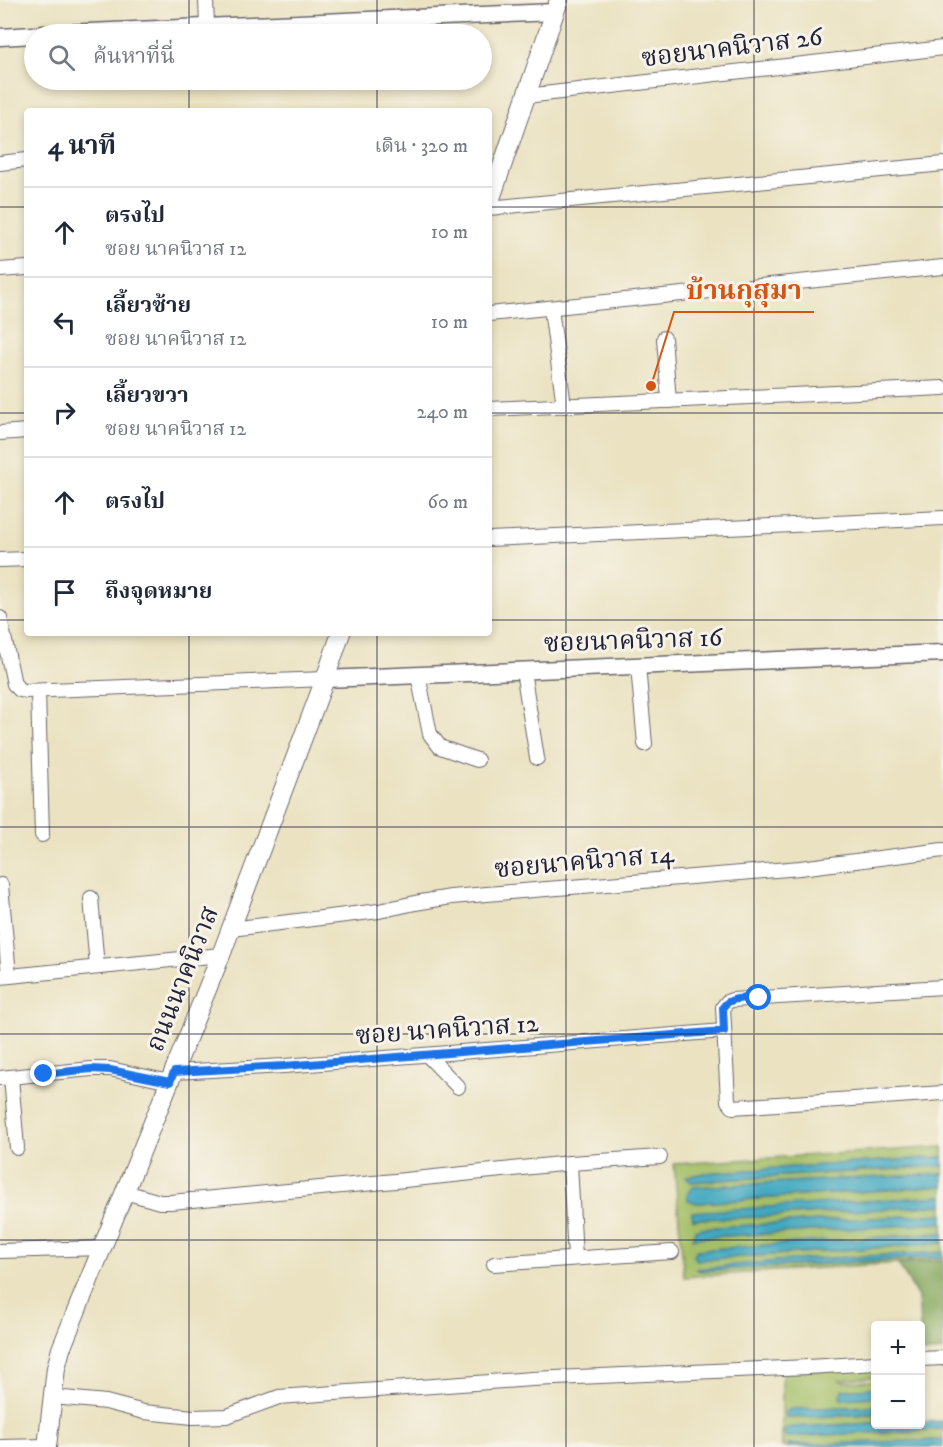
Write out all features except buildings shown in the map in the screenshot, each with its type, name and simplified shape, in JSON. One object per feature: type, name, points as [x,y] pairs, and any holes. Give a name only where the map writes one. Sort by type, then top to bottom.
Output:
[{"type":"main road","points":[[492,190],[497,163],[526,96],[557,6]]},
{"type":"main road","name":"ถนนนาคนิวาส","points":[[47,1447],[56,1368],[61,1349],[221,955],[340,636]]},
{"type":"street","points":[[206,0],[207,24]]},
{"type":"street","points":[[242,24],[557,6]]},
{"type":"street","points":[[0,37],[24,36]]},
{"type":"street","name":"ซอยนาคนิวาส 26","points":[[526,96],[943,48]]},
{"type":"street","points":[[0,163],[24,160]]},
{"type":"street","points":[[492,206],[943,164]]},
{"type":"street","points":[[492,314],[943,267]]},
{"type":"street","points":[[0,270],[24,268]]},
{"type":"street","points":[[550,309],[564,406]]},
{"type":"street","points":[[664,338],[669,401]]},
{"type":"street","points":[[492,409],[943,388]]},
{"type":"street","points":[[0,433],[24,431]]},
{"type":"street","points":[[492,539],[943,518]]},
{"type":"street","points":[[0,560],[24,559]]},
{"type":"street","points":[[0,618],[14,684],[20,690],[325,679]]},
{"type":"street","name":"ซอยนาคนิวาส 16","points":[[325,679],[943,653]]},
{"type":"street","points":[[638,666],[645,744]]},
{"type":"street","points":[[523,671],[537,758]]},
{"type":"street","points":[[418,675],[430,734],[440,747],[477,760]]},
{"type":"street","points":[[32,691],[42,835]]},
{"type":"street","name":"ซอยนาคนิวาส 14","points":[[231,929],[379,912],[451,897],[800,868],[943,850]]},
{"type":"street","points":[[1,885],[4,976],[221,955]]},
{"type":"street","points":[[91,898],[97,967]]},
{"type":"street","points":[[943,987],[732,1000],[723,1007],[728,1101],[733,1107],[943,1093]]},
{"type":"street","name":"ซอย นาคนิวาส 12","points":[[5,1078],[91,1069],[172,1077],[724,1031]]},
{"type":"street","points":[[427,1055],[458,1087]]},
{"type":"street","points":[[5,1078],[17,1148]]},
{"type":"street","points":[[125,1192],[160,1202],[171,1202],[570,1163],[660,1157]]},
{"type":"street","points":[[570,1163],[575,1258]]},
{"type":"street","points":[[0,1251],[102,1248]]},
{"type":"street","points":[[494,1264],[672,1252]]},
{"type":"street","points":[[925,1359],[943,1358]]},
{"type":"street","points":[[53,1397],[106,1402],[144,1412],[194,1417],[227,1416],[279,1396],[532,1379],[871,1363]]},
{"type":"street","points":[[0,1447],[47,1447]]},
{"type":"green space","points":[[943,1147],[943,1157],[705,1173],[687,1177],[691,1182],[943,1166],[943,1174],[694,1187],[688,1193],[697,1203],[943,1186],[943,1196],[692,1213],[693,1219],[760,1217],[943,1205],[943,1214],[702,1228],[695,1230],[694,1238],[943,1223],[943,1233],[697,1250],[694,1256],[698,1260],[943,1243],[943,1252],[779,1261],[697,1269],[701,1271],[943,1257],[943,1260],[684,1277],[674,1164]]},
{"type":"green space","points":[[943,1260],[943,1351],[925,1353],[925,1321],[920,1321],[918,1297],[898,1264]]},
{"type":"green space","points":[[871,1366],[871,1377],[840,1380],[843,1382],[871,1381],[871,1388],[843,1390],[841,1399],[871,1397],[871,1406],[792,1409],[786,1417],[871,1414],[871,1423],[792,1427],[787,1437],[943,1429],[943,1440],[782,1447],[782,1372]]},
{"type":"water","points":[[943,1157],[943,1166],[691,1182],[686,1177],[705,1173]]},
{"type":"water","points":[[943,1174],[943,1186],[697,1203],[688,1200],[688,1193],[693,1187]]},
{"type":"water","points":[[943,1196],[943,1205],[760,1217],[693,1219],[692,1212]]},
{"type":"water","points":[[943,1214],[943,1223],[693,1238],[695,1230],[701,1228]]},
{"type":"water","points":[[943,1233],[943,1243],[697,1260],[694,1256],[697,1250]]},
{"type":"water","points":[[943,1252],[943,1257],[701,1271],[696,1269],[779,1261]]},
{"type":"water","points":[[871,1388],[871,1397],[841,1399],[840,1394],[843,1390]]},
{"type":"water","points":[[871,1406],[871,1414],[786,1417],[786,1411]]},
{"type":"water","points":[[943,1421],[943,1429],[786,1437],[784,1433],[785,1429],[791,1427],[871,1423],[871,1429],[925,1429],[925,1422]]},
{"type":"water","points":[[943,1440],[943,1447],[788,1447],[789,1445]]},
{"type":"place","name":"บ้านกุสุมา","points":[[651,386]]},
{"type":"route","points":[[44,1074],[91,1069],[110,1070],[170,1082],[174,1072],[531,1048],[724,1031],[723,1007],[727,1002],[759,998]]}]
